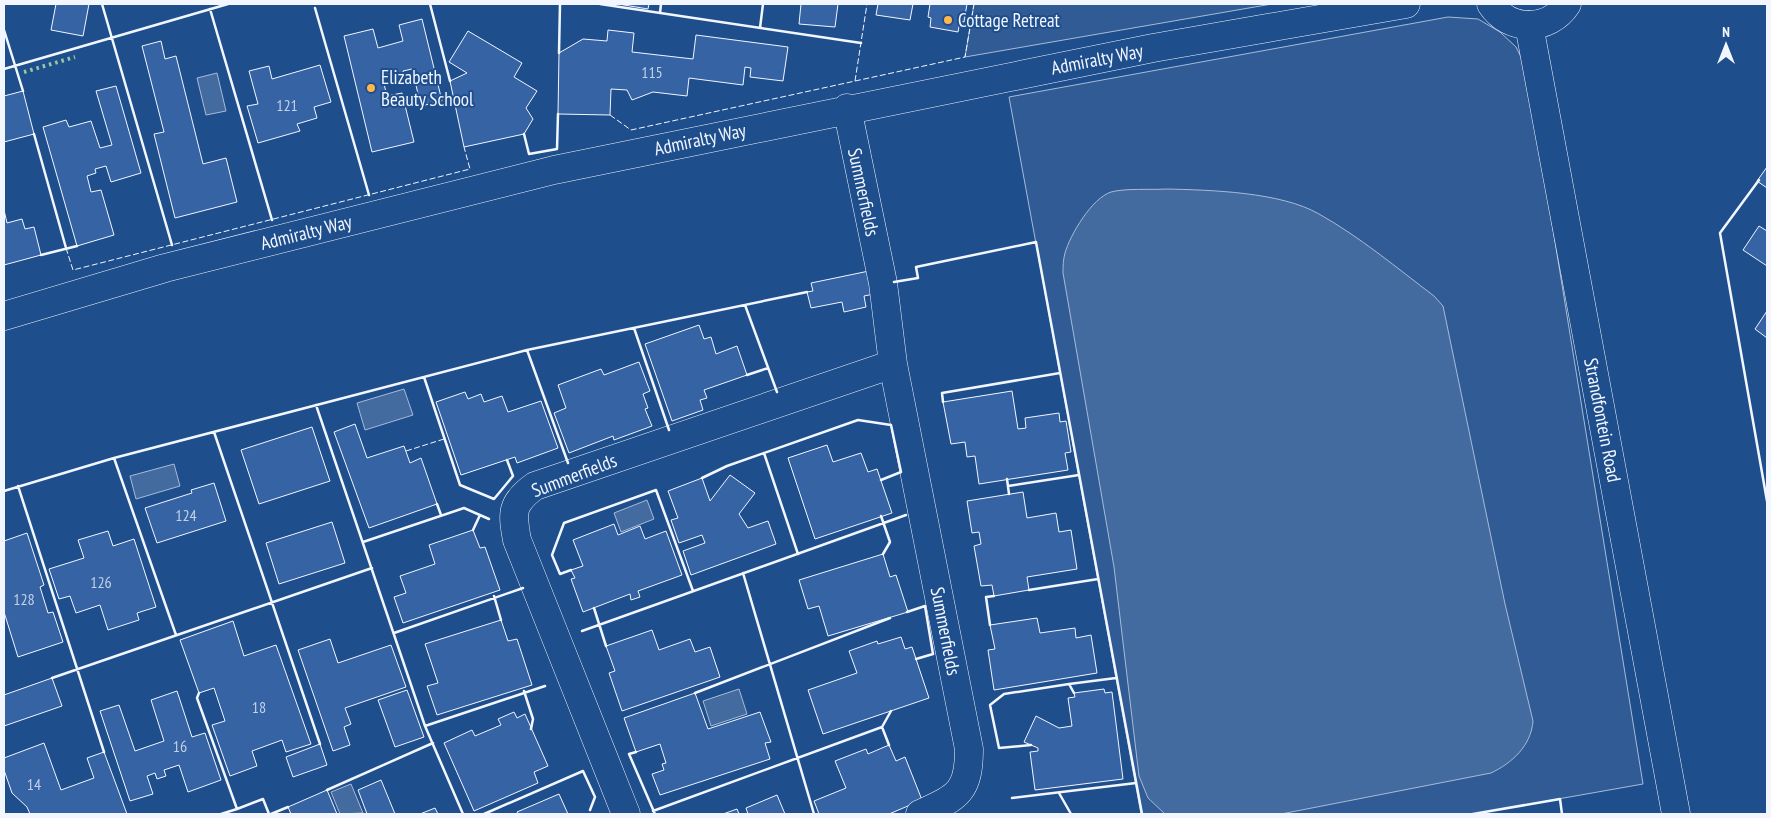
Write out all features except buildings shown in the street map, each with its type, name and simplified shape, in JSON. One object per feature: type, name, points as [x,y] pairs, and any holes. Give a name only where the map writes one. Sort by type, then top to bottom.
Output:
[{"type":"street","name":"Admiralty Way","points":[[4,316],[165,268],[554,170],[847,108],[1154,48],[1406,4]]},
{"type":"street","points":[[1491,4],[1504,18],[1516,24],[1529,25],[1550,20],[1563,11],[1567,4]]},
{"type":"street","name":"Strandfontein Road","points":[[1529,25],[1676,814]]},
{"type":"street","name":"Summerfields","points":[[847,108],[883,283],[893,364],[970,749],[969,771],[962,789],[946,802],[920,814]]},
{"type":"street","name":"Summerfields","points":[[626,814],[517,540],[513,519],[515,506],[523,494],[535,486],[893,364]]},
{"type":"shaded area","points":[[974,4],[1272,4],[965,57]]},
{"type":"shaded area","points":[[1448,17],[1478,19],[1500,32],[1516,47],[1527,69],[1643,784],[1473,814],[1141,814],[1009,97]]},
{"type":"shaded area","points":[[217,73],[226,111],[206,115],[197,78]]},
{"type":"shaded area","points":[[1166,189],[1245,194],[1285,201],[1303,207],[1319,214],[1364,243],[1434,296],[1443,306],[1505,604],[1533,721],[1529,738],[1524,746],[1513,759],[1499,769],[1491,773],[1281,814],[1165,814],[1148,798],[1139,776],[1114,567],[1063,273],[1063,261],[1077,227],[1089,209],[1104,196],[1111,192],[1124,190]]},
{"type":"shaded area","points":[[404,389],[413,415],[365,430],[357,403]]},
{"type":"shaded area","points":[[174,464],[180,486],[136,499],[130,476]]},
{"type":"shaded area","points":[[647,500],[654,519],[621,532],[614,513]]},
{"type":"shaded area","points":[[739,689],[747,714],[711,726],[703,701]]},
{"type":"shaded area","points":[[351,784],[363,813],[340,814],[331,792]]},
{"type":"hedge","points":[[24,72],[75,57]]},
{"type":"fence","points":[[855,81],[867,4]]},
{"type":"fence","points":[[610,115],[631,130],[965,57],[974,4]]},
{"type":"fence","points":[[66,248],[73,270],[470,169],[464,147]]},
{"type":"fence","points":[[406,451],[444,439]]},
{"type":"wall","points":[[102,4],[172,245]]},
{"type":"wall","points":[[4,69],[228,4]]},
{"type":"wall","points":[[430,4],[450,81]]},
{"type":"wall","points":[[559,53],[560,4]]},
{"type":"wall","points":[[600,4],[861,43]]},
{"type":"wall","points":[[660,13],[661,4]]},
{"type":"wall","points":[[760,28],[763,4]]},
{"type":"wall","points":[[315,8],[369,195]]},
{"type":"wall","points":[[210,9],[272,220]]},
{"type":"wall","points":[[4,30],[23,91]]},
{"type":"wall","points":[[524,134],[529,154],[557,149],[558,114]]},
{"type":"wall","points":[[34,134],[66,248]]},
{"type":"wall","points":[[1759,180],[1720,233],[1767,501]]},
{"type":"wall","points":[[894,282],[918,278],[916,267],[1036,242],[1142,814]]},
{"type":"wall","points":[[41,255],[77,246]]},
{"type":"wall","points":[[4,491],[114,458],[527,350],[807,292]]},
{"type":"wall","points":[[745,305],[777,392]]},
{"type":"wall","points":[[634,328],[669,430]]},
{"type":"wall","points":[[527,350],[568,463]]},
{"type":"wall","points":[[747,375],[768,368]]},
{"type":"wall","points":[[943,402],[942,393],[1060,373]]},
{"type":"wall","points":[[424,377],[460,485],[494,499],[513,476],[507,460]]},
{"type":"wall","points":[[316,405],[425,726],[463,814]]},
{"type":"wall","points":[[702,478],[727,466],[858,420],[891,425],[901,472],[881,480]]},
{"type":"wall","points":[[214,432],[320,744]]},
{"type":"wall","points":[[764,453],[798,554]]},
{"type":"wall","points":[[114,458],[176,635]]},
{"type":"wall","points":[[1008,486],[1079,475]]},
{"type":"wall","points":[[1007,479],[1009,494]]},
{"type":"wall","points":[[18,486],[104,752]]},
{"type":"wall","points":[[571,570],[560,574],[552,555],[564,523],[656,490],[693,591]]},
{"type":"wall","points":[[437,504],[441,515]]},
{"type":"wall","points":[[363,542],[464,508],[489,519]]},
{"type":"wall","points":[[473,530],[480,515]]},
{"type":"wall","points":[[582,631],[906,515]]},
{"type":"wall","points":[[881,516],[890,542],[883,554]]},
{"type":"wall","points":[[52,678],[372,568]]},
{"type":"wall","points":[[743,573],[814,814]]},
{"type":"wall","points":[[1029,590],[1098,579]]},
{"type":"wall","points":[[394,633],[523,588]]},
{"type":"wall","points":[[494,596],[501,620]]},
{"type":"wall","points":[[990,625],[986,597],[994,596]]},
{"type":"wall","points":[[907,612],[925,606],[933,654],[916,659]]},
{"type":"wall","points":[[594,608],[606,646]]},
{"type":"wall","points":[[695,693],[890,618]]},
{"type":"wall","points":[[1069,684],[1116,678]]},
{"type":"wall","points":[[1031,745],[999,748],[990,705],[1004,694],[1069,684],[1074,693]]},
{"type":"wall","points":[[425,726],[545,686]]},
{"type":"wall","points":[[524,691],[533,719],[531,729]]},
{"type":"wall","points":[[199,693],[197,698],[237,809],[221,814]]},
{"type":"wall","points":[[653,811],[882,727],[891,711]]},
{"type":"wall","points":[[882,727],[889,745]]},
{"type":"wall","points":[[327,790],[433,743]]},
{"type":"wall","points":[[636,752],[629,754],[655,814]]},
{"type":"wall","points":[[484,814],[583,771],[595,797],[590,810]]},
{"type":"wall","points":[[1012,798],[1136,783]]},
{"type":"wall","points":[[1059,793],[1071,814]]},
{"type":"wall","points":[[237,809],[263,799],[269,814]]},
{"type":"wall","points":[[1473,814],[1560,799],[1562,814]]},
{"type":"wall","points":[[271,814],[288,807]]},
{"type":"place","name":"Cottage Retreat","points":[[948,20]]},
{"type":"place","name":"Elizabeth Beauty School","points":[[371,88]]}]
